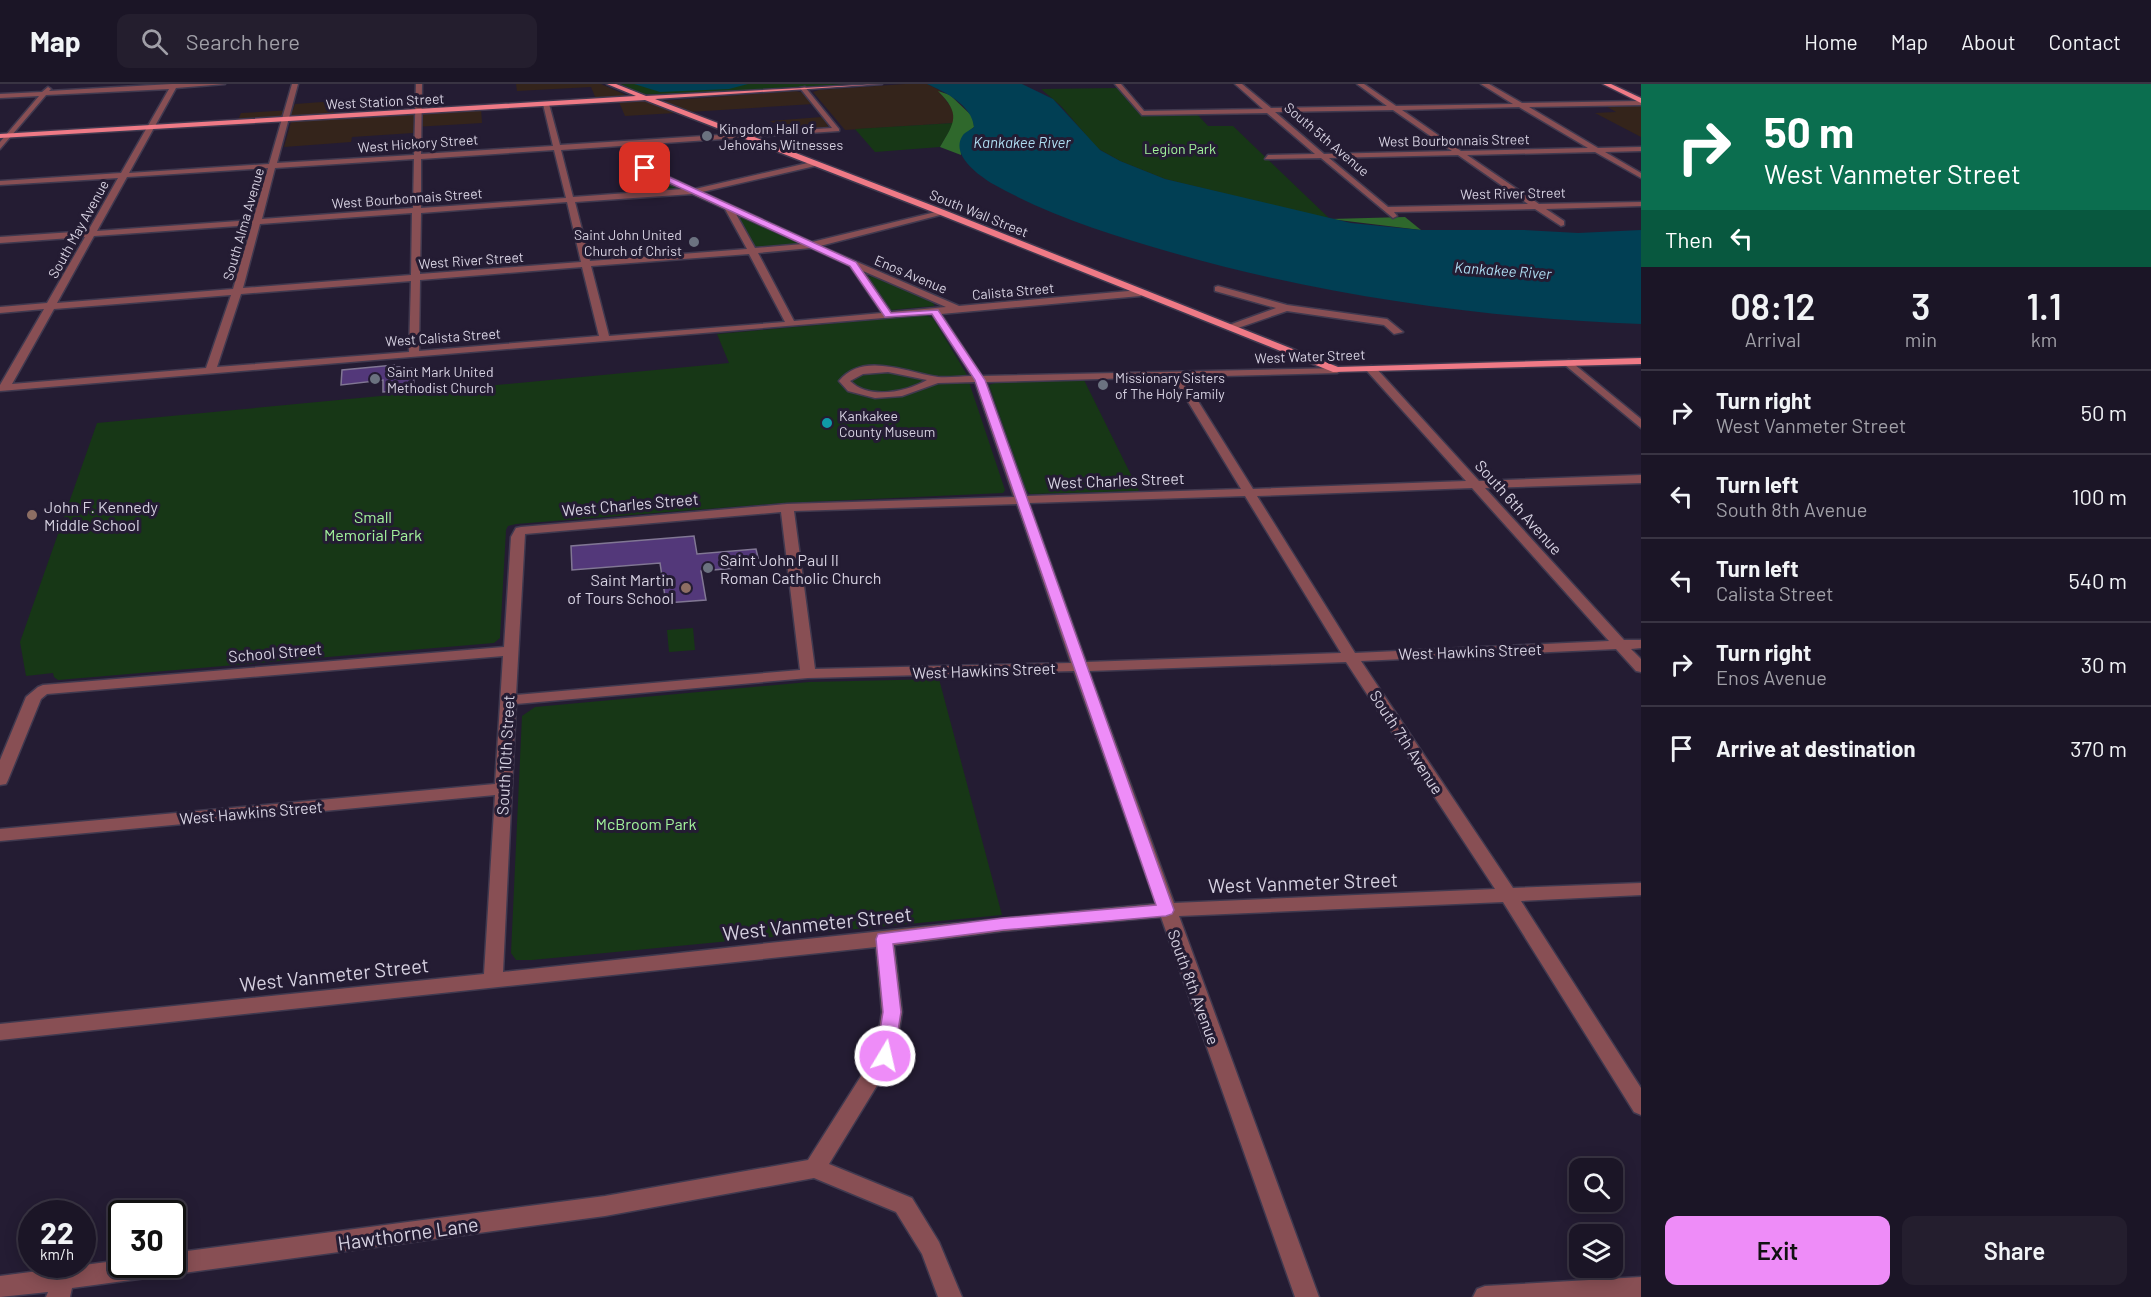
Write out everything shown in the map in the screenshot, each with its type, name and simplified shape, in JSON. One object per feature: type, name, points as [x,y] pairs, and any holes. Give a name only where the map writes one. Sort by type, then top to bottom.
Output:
[{"type":"main road","name":"South Wall Street","points":[[610,84],[941,212],[1337,370]]},
{"type":"main road","name":"West Station Street","points":[[0,136],[879,84]]},
{"type":"main road","points":[[1606,84],[1641,102]]},
{"type":"main road","name":"West Water Street","points":[[1337,370],[1641,361]]},
{"type":"street","points":[[0,147],[52,84]]},
{"type":"street","points":[[0,96],[222,84]]},
{"type":"street","name":"South Alma Avenue","points":[[212,370],[237,292],[296,84]]},
{"type":"street","points":[[414,353],[419,84]]},
{"type":"street","points":[[1118,84],[1142,113],[1641,102]]},
{"type":"street","name":"South 5th Avenue","points":[[1238,84],[1395,218]]},
{"type":"street","points":[[1360,84],[1561,224]]},
{"type":"street","points":[[1484,84],[1641,176]]},
{"type":"street","name":"South May Avenue","points":[[2,387],[50,307],[174,85]]},
{"type":"street","name":"West Hickory Street","points":[[0,183],[837,130],[803,88]]},
{"type":"street","points":[[546,104],[605,339]]},
{"type":"street","name":"West Bourbonnais Street","points":[[1268,157],[1641,149]]},
{"type":"street","name":"West Bourbonnais Street","points":[[0,240],[696,191],[812,164]]},
{"type":"street","name":"Enos Avenue","points":[[633,166],[645,168],[853,264],[958,309]]},
{"type":"street","name":"West River Street","points":[[1386,210],[1641,204]]},
{"type":"street","points":[[728,206],[791,324]]},
{"type":"street","name":"West River Street","points":[[0,310],[752,252],[814,245],[941,212]]},
{"type":"street","name":"Enos Avenue","points":[[853,264],[889,316]]},
{"type":"street","points":[[1218,289],[1286,308],[1387,322],[1398,332]]},
{"type":"street","name":"Calista Street","points":[[889,316],[1140,293]]},
{"type":"street","points":[[1232,327],[1286,308]]},
{"type":"street","name":"South 8th Avenue","points":[[935,312],[980,380],[1166,910],[1307,1297]]},
{"type":"street","name":"West Calista Street","points":[[2,387],[889,316]]},
{"type":"street","points":[[1569,363],[1641,425]]},
{"type":"street","name":"South 6th Avenue","points":[[1371,369],[1641,668]]},
{"type":"street","points":[[885,370],[916,372],[936,380],[910,392],[871,394],[854,391],[844,381],[848,375],[853,373],[885,370]]},
{"type":"street","name":"West Water Street","points":[[936,380],[1337,370]]},
{"type":"street","name":"South 7th Avenue","points":[[1177,375],[1350,656],[1509,896],[1641,1106]]},
{"type":"street","name":"West Charles Street","points":[[521,531],[787,508],[1641,479]]},
{"type":"street","points":[[787,508],[808,674]]},
{"type":"street","name":"South 10th Street","points":[[493,980],[517,537],[521,531]]},
{"type":"street","name":"West Hawkins Street","points":[[508,700],[808,674],[1080,667],[1641,644]]},
{"type":"street","name":"School Street","points":[[0,780],[34,697],[43,690],[510,651]]},
{"type":"street","name":"West Hawkins Street","points":[[0,836],[502,789]]},
{"type":"street","name":"West Vanmeter Street","points":[[0,1032],[884,939],[1003,924],[1166,910],[1641,889]]},
{"type":"street","points":[[884,939],[892,1012],[885,1056],[815,1168],[904,1205],[931,1250],[950,1297]]},
{"type":"street","name":"Hawthorne Lane","points":[[0,1287],[60,1289],[605,1206],[815,1168]]},
{"type":"street","points":[[1485,1297],[1641,1288]]},
{"type":"shaded area","points":[[516,84],[601,84],[628,96],[596,99],[591,87],[517,91]]},
{"type":"shaded area","points":[[927,84],[941,91],[939,91],[954,111],[954,123],[845,130],[813,92],[819,90]]},
{"type":"shaded area","points":[[796,91],[804,93],[813,104],[690,112],[661,101]]},
{"type":"shaded area","points":[[336,101],[333,118],[481,109],[482,123],[414,127],[413,133],[352,137],[351,142],[284,147],[292,118],[238,120],[241,113],[293,110],[295,104]]},
{"type":"shaded area","points":[[645,101],[675,113],[625,116],[619,102]]},
{"type":"shaded area","points":[[1604,105],[1641,105],[1641,137],[1595,113],[1616,112]]},
{"type":"shaded area","points":[[822,117],[830,129],[791,132],[770,121]]},
{"type":"green space","points":[[620,84],[848,84],[659,95],[644,94]]},
{"type":"green space","name":"Legion Park","points":[[1118,88],[1140,114],[1196,113],[1208,126],[1233,126],[1330,219],[1165,179],[1120,161],[1097,148],[1061,106],[1041,89]]},
{"type":"green space","points":[[938,91],[950,95],[973,117],[974,127],[963,139],[961,155],[940,147],[952,124],[953,112]]},
{"type":"green space","points":[[954,123],[940,147],[875,152],[855,129]]},
{"type":"green space","points":[[638,171],[684,189],[647,192]]},
{"type":"green space","points":[[739,217],[743,217],[803,245],[754,248]]},
{"type":"green space","points":[[1405,217],[1421,230],[1330,219]]},
{"type":"green space","points":[[867,276],[876,277],[932,302],[935,306],[891,310]]},
{"type":"green space","name":"Small Memorial Park","points":[[925,315],[933,318],[966,373],[1005,490],[1003,493],[784,503],[516,524],[508,526],[506,530],[500,638],[494,643],[58,680],[53,673],[26,676],[20,642],[97,423],[729,363],[717,334]]},
{"type":"green space","points":[[1084,380],[1139,491],[1030,494],[1025,488],[989,385],[998,382]]},
{"type":"green space","points":[[693,628],[695,650],[669,652],[667,630]]},
{"type":"green space","name":"McBroom Park","points":[[939,679],[1002,915],[532,960],[516,960],[511,953],[522,716],[535,707],[809,682]]},
{"type":"water","points":[[634,84],[748,84],[729,89],[660,92]]},
{"type":"water","name":"Kankakee River","points":[[927,84],[1022,84],[1053,99],[1100,150],[1120,161],[1165,179],[1351,223],[1421,230],[1524,230],[1578,233],[1641,230],[1641,324],[1463,310],[1345,293],[1228,267],[1102,231],[1035,205],[981,176],[968,164],[960,150],[963,135],[974,127],[968,112],[957,100]]},
{"type":"building","name":"Saint Mark United Methodist Church","points":[[394,365],[401,369],[413,368],[414,385],[410,385],[410,390],[383,392],[383,380],[341,385],[342,370]]},
{"type":"building","name":"Saint John Paul II Roman Catholic Church","points":[[694,536],[697,554],[756,549],[760,566],[701,571],[706,600],[666,603],[660,563],[572,570],[571,546]]},
{"type":"place","name":"Kingdom Hall of Jehovahs Witnesses","points":[[707,136]]},
{"type":"place","name":"Saint John United Church of Christ","points":[[694,242]]},
{"type":"place","name":"Saint Mark United Methodist Church","points":[[375,379]]},
{"type":"place","name":"Missionary Sisters of The Holy Family","points":[[1103,385]]},
{"type":"place","name":"Kankakee County Museum","points":[[827,423]]},
{"type":"place","name":"John F. Kennedy Middle School","points":[[32,515]]},
{"type":"place","name":"Saint John Paul II Roman Catholic Church","points":[[708,568]]},
{"type":"place","name":"Saint Martin of Tours School","points":[[686,588]]},
{"type":"route","points":[[645,168],[853,264],[889,316],[935,312],[980,380],[1166,910],[1003,924],[884,939],[892,1012],[885,1056]]}]
